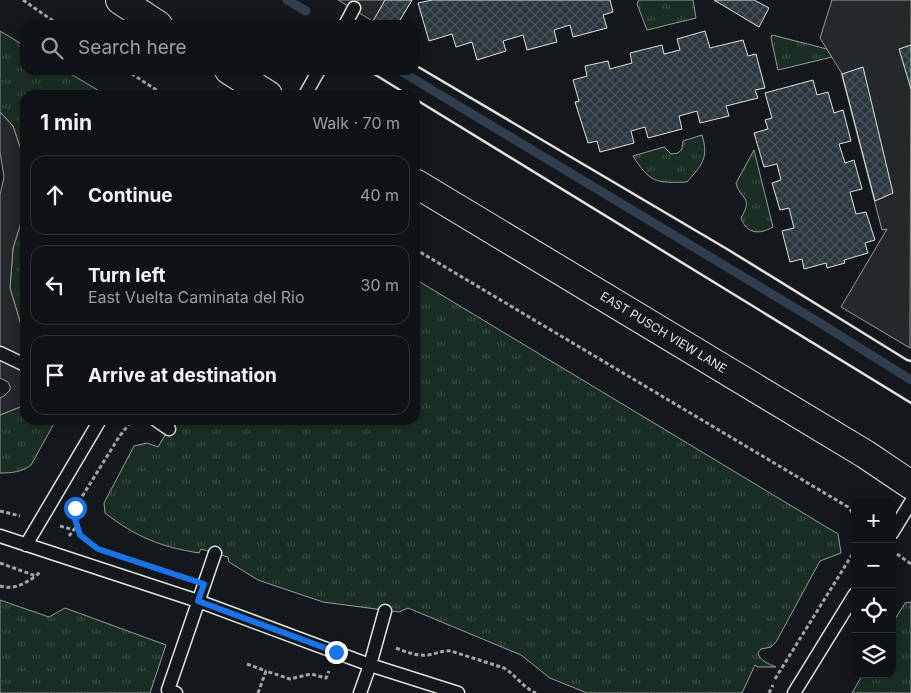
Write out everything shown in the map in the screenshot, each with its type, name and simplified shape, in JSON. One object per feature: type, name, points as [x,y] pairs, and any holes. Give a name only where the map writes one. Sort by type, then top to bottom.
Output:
[{"type":"main road","points":[[120,0],[150,20]]},
{"type":"main road","points":[[237,75],[260,90]]},
{"type":"main road","name":"EAST PUSCH VIEW LANE","points":[[420,186],[865,454],[911,485]]},
{"type":"lane","points":[[348,20],[354,8]]},
{"type":"lane","points":[[307,90],[316,75]]},
{"type":"lane","points":[[0,353],[20,362]]},
{"type":"lane","points":[[26,545],[97,425]]},
{"type":"lane","points":[[163,425],[169,429]]},
{"type":"lane","points":[[896,526],[911,502]]},
{"type":"lane","points":[[0,536],[198,601],[370,665],[458,693]]},
{"type":"lane","points":[[176,693],[168,690],[215,553]]},
{"type":"lane","points":[[794,693],[851,600]]},
{"type":"lane","points":[[360,693],[385,611]]},
{"type":"path","points":[[23,0],[52,20]]},
{"type":"path","points":[[134,75],[156,90]]},
{"type":"path","points":[[420,251],[848,507],[851,511]]},
{"type":"path","points":[[93,546],[80,535],[74,516],[75,508],[128,425]]},
{"type":"path","points":[[896,553],[911,564]]},
{"type":"path","points":[[769,693],[781,668],[851,556]]},
{"type":"path","points":[[0,586],[7,588],[22,585],[36,576]]},
{"type":"path","points":[[377,642],[418,655],[429,655],[445,650],[487,662],[509,671],[524,686],[536,693]]},
{"type":"path","points":[[247,664],[290,679],[311,674],[326,678],[336,652]]},
{"type":"path","points":[[258,693],[266,671]]},
{"type":"green space","points":[[639,0],[693,0],[696,18],[647,30],[637,4]]},
{"type":"green space","points":[[0,31],[20,43],[20,75],[72,75],[98,90],[20,90],[20,147],[13,126],[0,112]]},
{"type":"green space","points":[[772,35],[827,49],[832,57],[778,70]]},
{"type":"green space","points":[[702,135],[705,150],[703,161],[687,182],[655,180],[644,172],[633,156],[664,147],[671,154],[678,153],[682,149],[683,141]]},
{"type":"green space","points":[[754,150],[773,227],[758,232],[750,230],[741,218],[745,211],[746,202],[736,183]]},
{"type":"green space","points":[[20,226],[20,322],[10,288],[13,248]]},
{"type":"green space","points":[[420,282],[838,534],[841,553],[820,561],[776,642],[771,647],[761,649],[758,653],[763,660],[776,667],[758,667],[755,665],[742,693],[587,693],[550,678],[521,655],[408,608],[399,612],[323,602],[258,580],[229,562],[228,557],[201,549],[199,553],[173,548],[149,540],[127,529],[105,513],[104,503],[134,446],[147,443],[158,447],[171,425],[420,425]]},
{"type":"green space","points":[[20,407],[20,425],[53,425],[31,465],[17,472],[0,473],[0,415]]},
{"type":"green space","points":[[0,600],[49,617],[65,608],[166,645],[150,693],[0,693]]},
{"type":"green space","points":[[911,602],[911,693],[852,693],[861,678],[896,678],[896,618],[905,603]]},
{"type":"shaded area","points":[[338,0],[412,0],[400,20],[371,20]]},
{"type":"shaded area","points":[[832,0],[911,0],[910,348],[841,307],[887,229],[882,230],[841,72],[820,38]]},
{"type":"shaded area","points":[[0,112],[13,126],[20,147],[20,226],[13,248],[10,288],[20,322],[20,407],[0,415],[0,398],[10,390],[10,386],[8,382],[0,378],[0,195],[4,177],[0,152]]},
{"type":"building","points":[[385,0],[412,0],[400,20],[374,20]]},
{"type":"building","points":[[432,0],[610,0],[613,12],[603,15],[607,28],[573,37],[570,25],[554,30],[557,42],[527,50],[523,35],[503,41],[506,51],[477,60],[472,42],[456,47],[452,34],[429,41],[418,3]]},
{"type":"building","points":[[714,0],[754,0],[769,8],[759,27]]},
{"type":"building","points":[[705,31],[710,48],[743,40],[748,56],[756,54],[765,88],[755,90],[758,98],[726,106],[729,116],[700,123],[697,111],[679,116],[682,129],[648,138],[645,127],[631,131],[634,143],[600,152],[597,141],[588,143],[575,102],[579,101],[573,80],[587,76],[585,66],[608,61],[610,69],[632,63],[630,53],[662,45],[664,54],[680,50],[677,39]]},
{"type":"building","points":[[911,45],[911,89],[899,49]]},
{"type":"building","points":[[863,67],[893,193],[875,201],[842,74]]},
{"type":"building","points":[[813,80],[817,95],[828,92],[834,113],[843,110],[851,141],[839,144],[845,163],[854,160],[862,189],[850,192],[856,214],[866,212],[875,240],[865,243],[868,253],[844,260],[845,263],[827,268],[826,263],[804,269],[802,259],[790,262],[782,231],[794,228],[789,208],[780,210],[772,183],[781,180],[777,164],[764,167],[754,133],[768,129],[765,120],[772,118],[765,93]]},
{"type":"waterway","points":[[287,0],[306,11]]},
{"type":"waterway","points":[[407,75],[820,323],[911,380]]},
{"type":"wall","points":[[420,68],[727,249],[911,361]]},
{"type":"wall","points":[[376,75],[400,90]]},
{"type":"wall","points":[[420,102],[911,403]]},
{"type":"route","points":[[75,508],[76,527],[80,535],[98,549],[204,584],[198,601],[336,652]]}]
